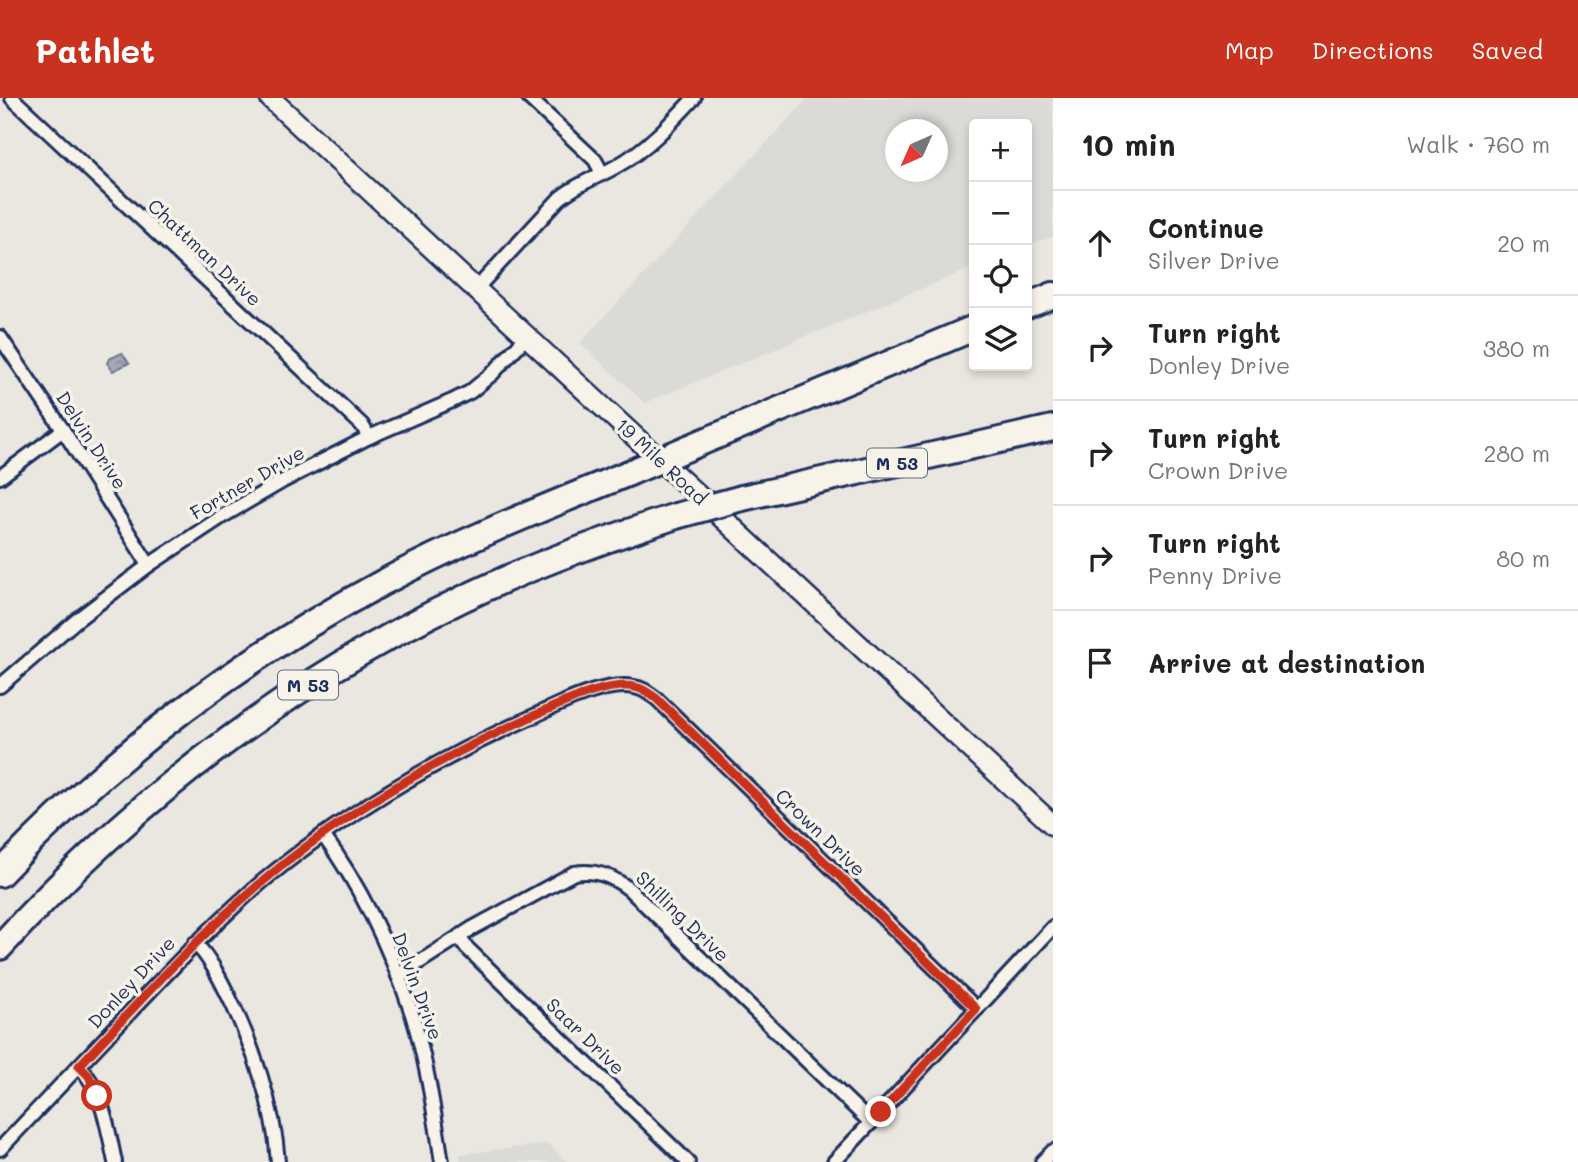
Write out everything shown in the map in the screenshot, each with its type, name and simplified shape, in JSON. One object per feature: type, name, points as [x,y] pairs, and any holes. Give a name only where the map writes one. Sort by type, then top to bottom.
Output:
[{"type":"highway","points":[[1032,304],[1053,295]]},
{"type":"highway","name":"M 53","points":[[0,874],[61,814],[127,756],[208,693],[271,649],[344,605],[471,539],[969,330]]},
{"type":"highway","name":"M 53","points":[[0,947],[95,850],[172,782],[245,727],[317,679],[438,610],[595,543],[676,516],[742,498],[1053,428]]},
{"type":"street","name":"Chattman Drive","points":[[12,98],[362,425],[369,437]]},
{"type":"street","name":"19 Mile Road","points":[[270,98],[1053,825]]},
{"type":"street","points":[[529,98],[594,160],[602,173]]},
{"type":"street","points":[[476,289],[560,198],[573,187],[617,166],[646,145],[694,98]]},
{"type":"street","name":"Fortner Drive","points":[[0,686],[78,619],[149,565],[223,516],[284,481],[369,437],[470,391],[493,373],[527,336]]},
{"type":"street","name":"Delvin Drive","points":[[0,337],[149,565]]},
{"type":"street","points":[[0,477],[63,430]]},
{"type":"street","name":"Donley Drive","points":[[0,1149],[195,943],[263,881],[323,835],[412,777],[498,732],[606,688],[635,687]]},
{"type":"street","name":"Crown Drive","points":[[635,687],[657,699],[976,1009]]},
{"type":"street","name":"Delvin Drive","points":[[323,835],[345,867],[367,908],[398,976],[423,1056],[442,1162]]},
{"type":"street","name":"Shilling Drive","points":[[398,976],[459,937],[574,873],[588,871],[610,876],[629,889],[871,1123]]},
{"type":"street","points":[[834,1162],[1053,926]]},
{"type":"street","name":"Saar Drive","points":[[459,937],[467,948],[688,1162]]},
{"type":"street","points":[[195,943],[212,964],[239,1019],[267,1098],[278,1162]]},
{"type":"street","points":[[79,1066],[89,1076],[97,1096],[115,1162]]},
{"type":"street","points":[[1042,1162],[1053,1151]]},
{"type":"shaded area","points":[[808,98],[1053,98],[1053,237],[1032,243],[1032,119],[969,119],[969,269],[645,403],[580,343]]},
{"type":"shaded area","points":[[548,1144],[567,1162],[461,1162],[460,1154]]},
{"type":"water","points":[[122,353],[129,363],[113,371],[107,363],[109,359]]},
{"type":"route","points":[[97,1096],[89,1076],[79,1066],[195,943],[263,881],[310,845],[412,777],[498,732],[550,709],[606,688],[622,686],[635,687],[657,699],[976,1009],[881,1112]]}]
